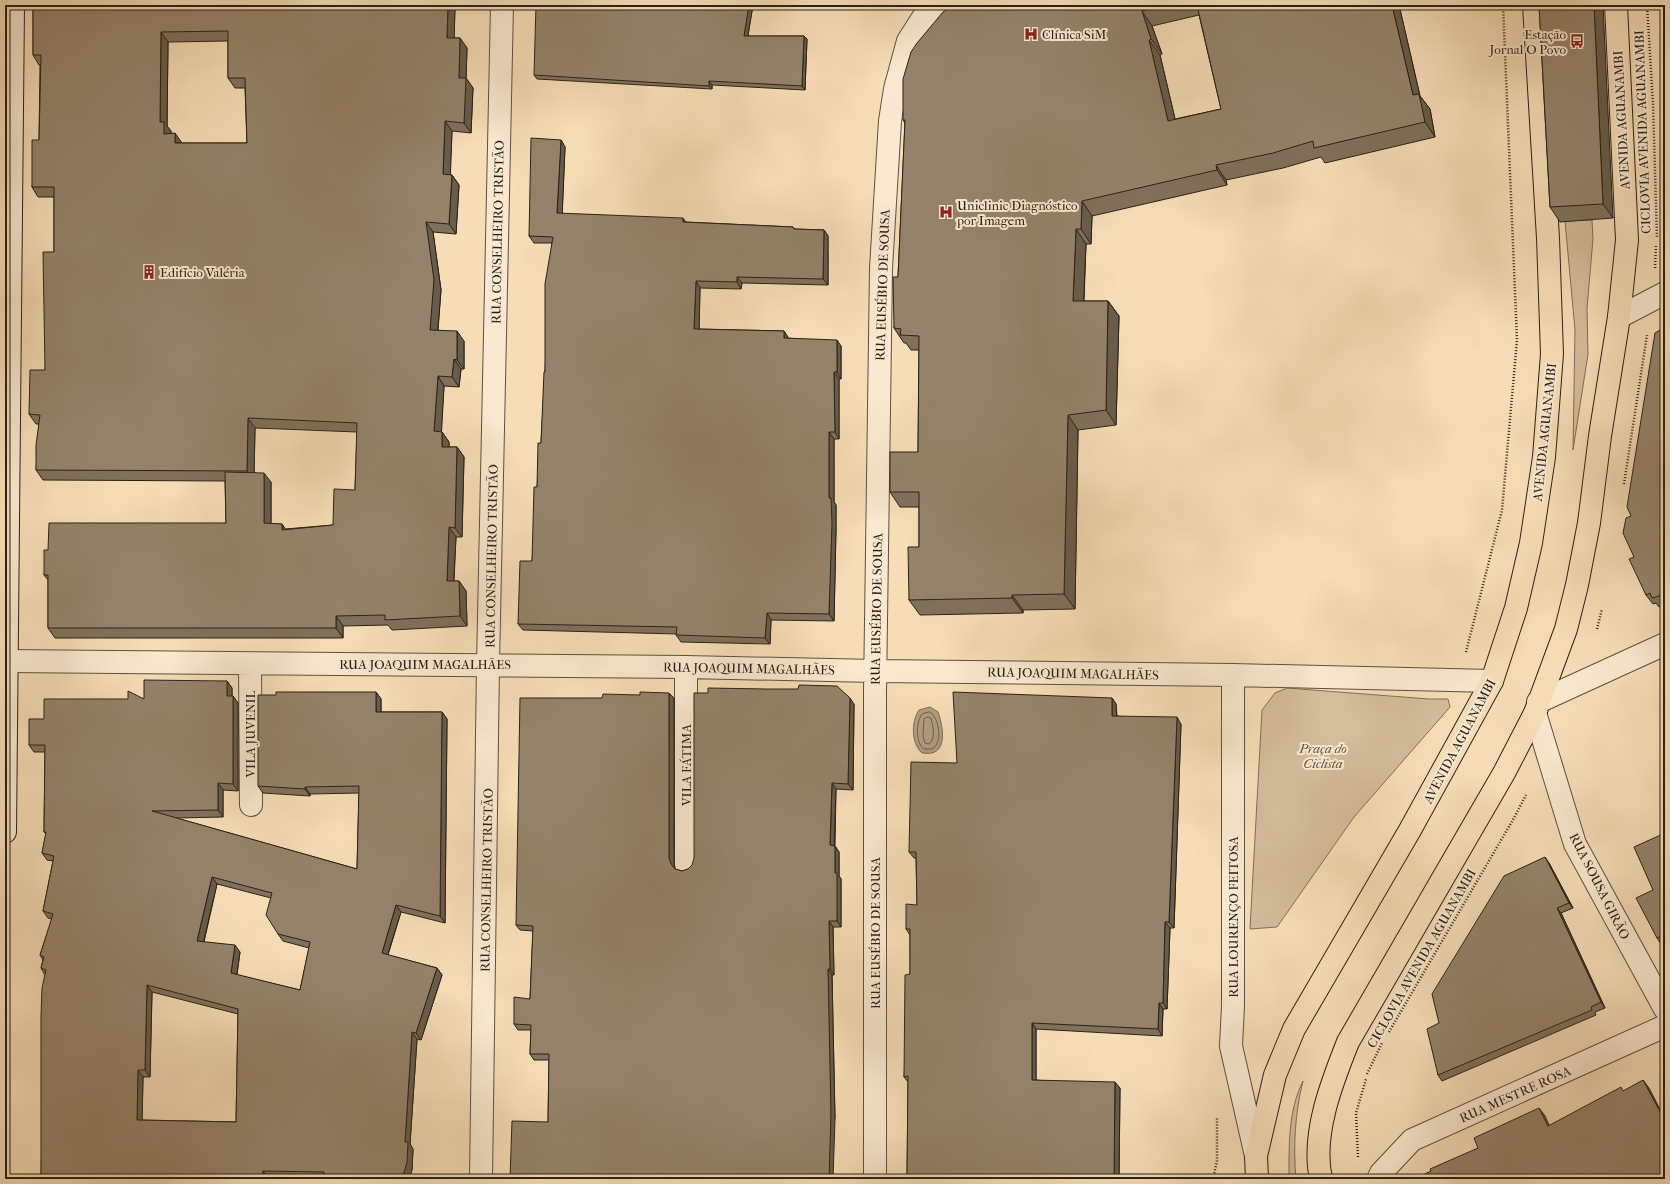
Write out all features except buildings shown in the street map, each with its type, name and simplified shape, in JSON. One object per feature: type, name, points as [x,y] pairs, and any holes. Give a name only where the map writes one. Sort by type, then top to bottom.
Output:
[{"type":"main road","name":"AVENIDA AGUANAMBI","points":[[1257,1179],[1256,1156],[1275,1075],[1294,1029],[1410,830],[1492,682],[1516,608],[1531,543],[1544,457],[1552,354],[1548,238],[1534,5]]},
{"type":"main road","name":"AVENIDA AGUANAMBI","points":[[1321,1179],[1319,1170],[1320,1131],[1331,1084],[1348,1042],[1504,773],[1537,707],[1566,629],[1577,585],[1589,523],[1600,436],[1619,317],[1627,240],[1616,5]]},
{"type":"street","points":[[5,832],[13,5]]},
{"type":"street","name":"RUA CONSELHEIRO TRISTÃO","points":[[482,1179],[488,664],[502,5]]},
{"type":"street","name":"RUA EUSÉBIO DE SOUSA","points":[[875,1179],[875,671],[882,268],[890,121],[895,88],[908,41],[931,5]]},
{"type":"street","points":[[908,41],[950,5]]},
{"type":"street","points":[[1619,317],[1665,294]]},
{"type":"street","points":[[1537,707],[1665,644]]},
{"type":"street","name":"RUA JOAQUIM MAGALHÃES","points":[[6,661],[250,664],[488,664],[875,671],[1233,674],[1492,682]]},
{"type":"street","name":"VILA JUVENIL","points":[[250,664],[250,805]]},
{"type":"street","name":"VILA FÁTIMA","points":[[686,667],[686,864]]},
{"type":"street","name":"RUA LOURENÇO FEITOSA","points":[[1233,674],[1233,1006],[1231,1046],[1256,1156]]},
{"type":"street","name":"RUA SOUSA GIRÃO","points":[[1537,707],[1576,844],[1665,1008]]},
{"type":"street","name":"RUA MESTRE ROSA","points":[[1378,1179],[1381,1173],[1412,1140],[1665,1026]]},
{"type":"path","points":[[1466,654],[1502,510],[1517,340],[1503,5]]},
{"type":"path","name":"CICLOVIA AVENIDA AGUANAMBI","points":[[1646,5],[1653,102],[1657,231],[1656,258]]},
{"type":"path","name":"CICLOVIA AVENIDA AGUANAMBI","points":[[1359,1158],[1356,1113],[1366,1077],[1382,1044],[1514,818]]},
{"type":"path","points":[[1213,1179],[1217,1161],[1217,1113]]},
{"type":"green space","points":[[1592,220],[1593,239],[1587,308],[1588,354],[1573,450],[1575,330],[1565,221]]},
{"type":"green space","name":"Praça do Ciclista","points":[[1287,688],[1429,699],[1448,699],[1450,707],[1354,817],[1277,927],[1250,929],[1262,710],[1275,693]]},
{"type":"green space","points":[[1303,1081],[1295,1130],[1296,1179],[1289,1179],[1290,1129],[1294,1104]]},
{"type":"water","points":[[930,707],[938,712],[942,729],[942,741],[937,751],[922,753],[918,749],[914,738],[913,732],[915,720],[919,710]]},
{"type":"place","name":"Clínica SiM","points":[[1031,34]]},
{"type":"place","name":"Estação Jornal O Povo","points":[[1577,41]]},
{"type":"place","name":"Uniclinic Diagnóstico por Imagem","points":[[946,212]]},
{"type":"place","name":"Edifício Valéria","points":[[149,272]]}]
